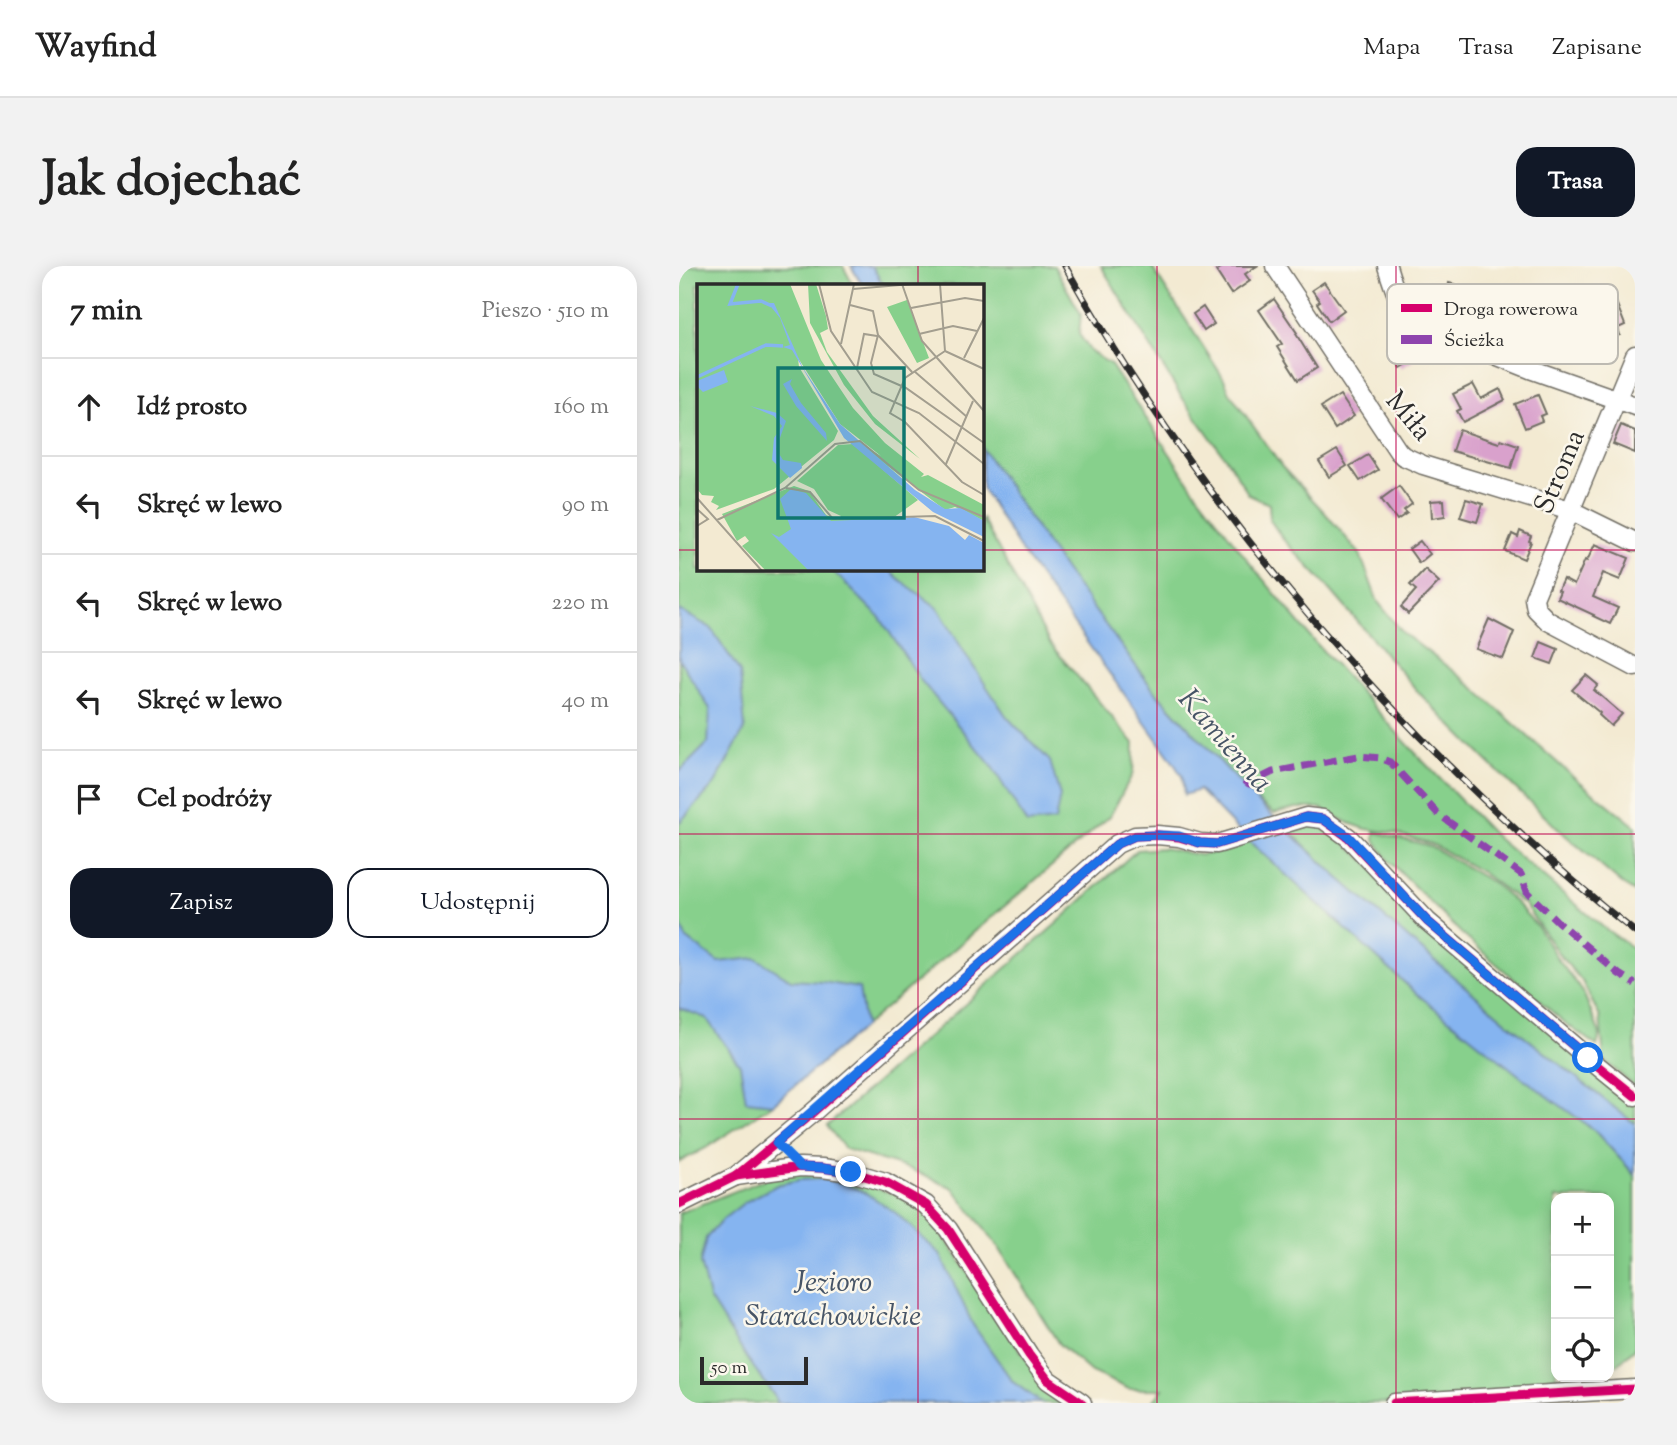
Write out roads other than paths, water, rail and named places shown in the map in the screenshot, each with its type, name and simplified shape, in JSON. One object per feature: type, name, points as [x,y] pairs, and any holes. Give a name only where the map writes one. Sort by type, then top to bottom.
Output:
[{"type":"street","points":[[1387,266],[1394,284]]},
{"type":"street","name":"Miła","points":[[1279,268],[1347,376],[1403,456],[1423,466],[1570,510],[1635,542]]},
{"type":"street","name":"Stroma","points":[[1635,355],[1534,593],[1536,609],[1548,621],[1635,667]]},
{"type":"street","points":[[1518,364],[1635,406]]},
{"type":"street","points":[[679,1203],[736,1176],[1117,844],[1135,836],[1179,836],[1200,843],[1217,844],[1287,821],[1306,817],[1323,819],[1348,836],[1427,921],[1635,1096]]},
{"type":"street","points":[[776,1143],[800,1167]]},
{"type":"street","points":[[736,1176],[800,1167],[851,1172],[885,1182],[926,1205],[948,1229],[1048,1380],[1082,1403]]},
{"type":"street","points":[[1394,1403],[1635,1389]]},
{"type":"water","points":[[851,266],[872,266],[882,284],[861,284]]},
{"type":"water","points":[[983,449],[1064,569],[1153,689],[1252,796],[1332,872],[1410,940],[1509,1024],[1635,1124],[1635,1175],[1595,1131],[1520,1076],[1417,994],[1248,840],[1199,790],[1184,795],[1182,776],[1171,759],[1022,552],[983,490]]},
{"type":"water","points":[[832,570],[890,570],[938,608],[1007,717],[1050,761],[1060,796],[1055,821],[1027,824],[991,765],[922,682],[880,618]]},
{"type":"water","points":[[679,610],[711,628],[740,672],[745,728],[715,784],[679,823],[679,772],[708,743],[710,709],[679,659]]},
{"type":"water","points":[[679,921],[686,938],[718,962],[756,958],[791,980],[859,988],[865,1026],[773,1104],[746,1101],[740,1065],[706,1018],[679,1008]]},
{"type":"water","name":"Jezioro Starachowickie","points":[[822,1179],[866,1193],[896,1213],[940,1254],[973,1325],[1013,1382],[1042,1403],[776,1403],[775,1397],[709,1298],[700,1263],[706,1238],[723,1219],[745,1202],[777,1185]]},
{"type":"railway","points":[[1065,266],[1122,361],[1183,452],[1249,541],[1318,626],[1392,708],[1470,786],[1551,861],[1635,932]]},
{"type":"water label","name":"Kamienna","points":[[1226,740]]}]
